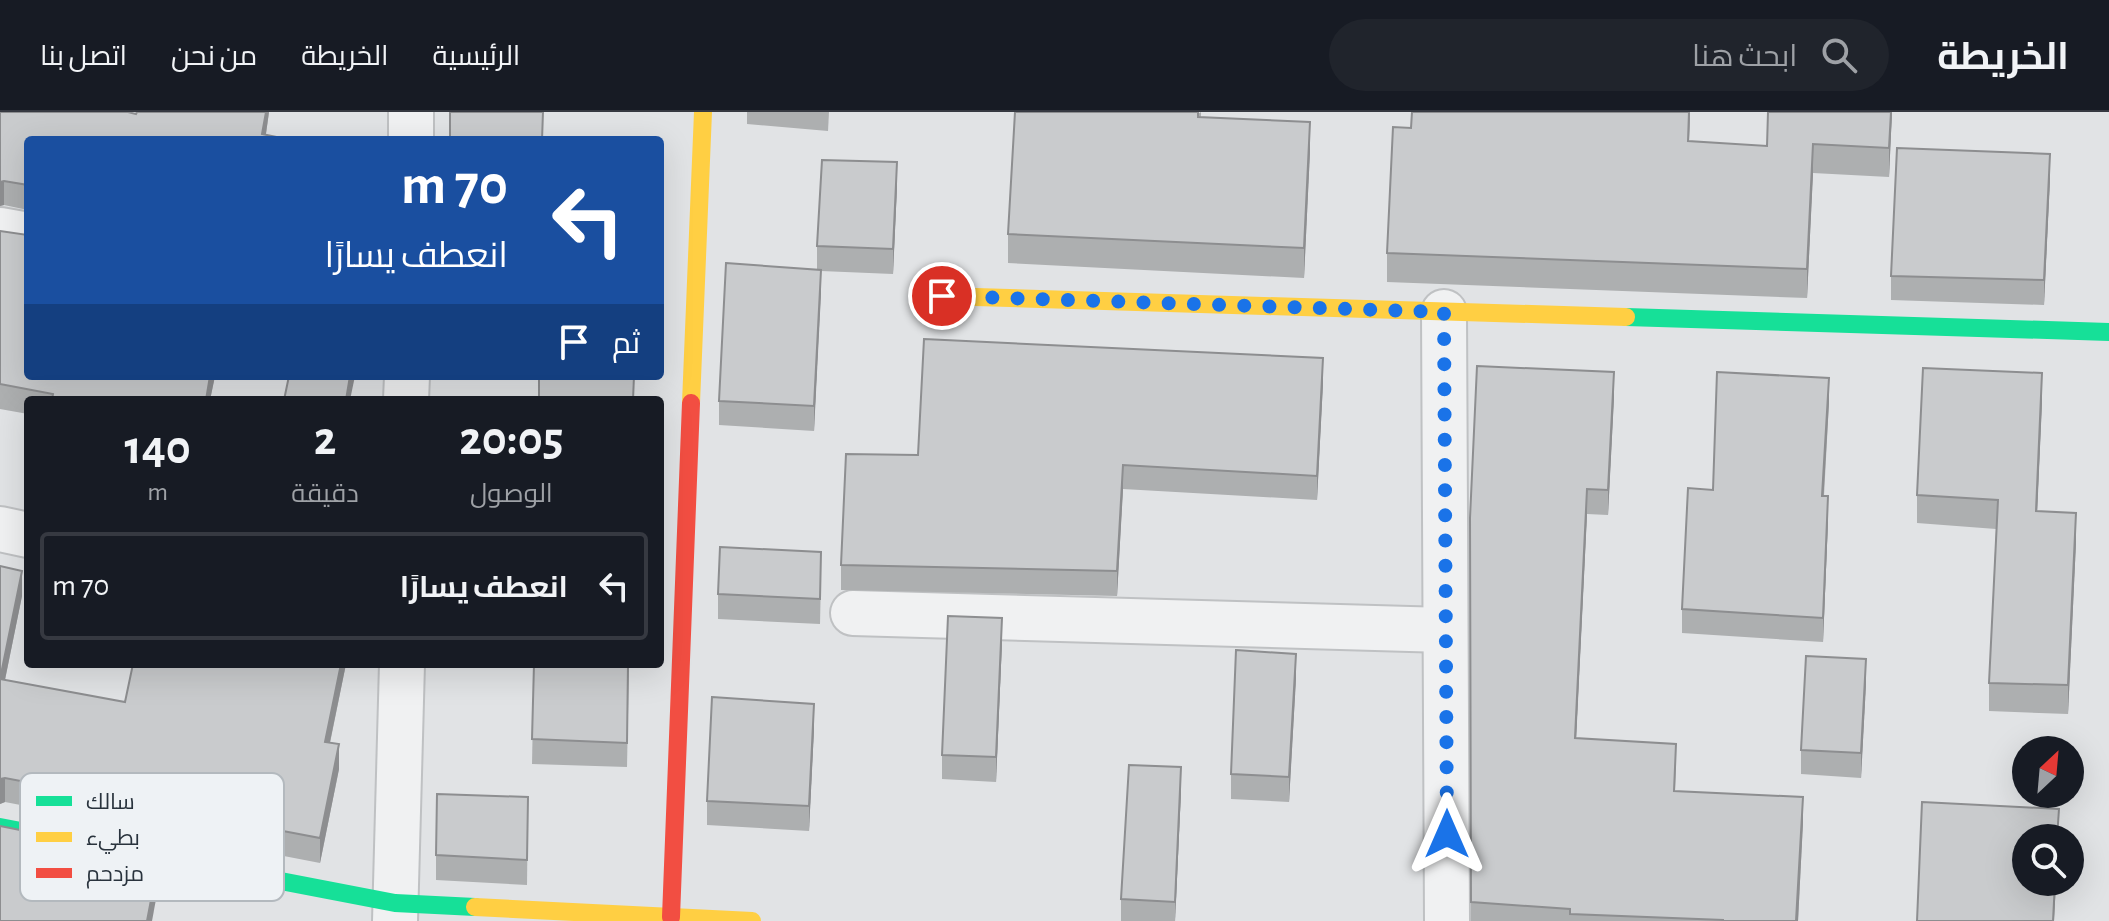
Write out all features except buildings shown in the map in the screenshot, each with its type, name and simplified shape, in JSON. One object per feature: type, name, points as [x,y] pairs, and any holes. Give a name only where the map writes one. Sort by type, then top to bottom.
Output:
[{"type":"street","points":[[411,112],[411,136]]},
{"type":"street","points":[[671,917],[703,112]]},
{"type":"street","points":[[0,230],[24,234]]},
{"type":"street","points":[[942,296],[2109,332]]},
{"type":"street","points":[[1444,312],[1447,921]]},
{"type":"street","points":[[0,529],[24,534]]},
{"type":"street","points":[[853,613],[1445,630]]},
{"type":"street","points":[[395,912],[402,668]]},
{"type":"street","points":[[0,827],[20,831]]},
{"type":"street","points":[[284,888],[395,912],[752,921]]},
{"type":"traffic: fast","points":[[1626,317],[2109,332]]},
{"type":"traffic: fast","points":[[0,827],[20,831]]},
{"type":"traffic: fast","points":[[284,882],[395,903],[475,907]]},
{"type":"traffic: slow","points":[[691,403],[703,112]]},
{"type":"traffic: slow","points":[[942,296],[1626,317]]},
{"type":"traffic: slow","points":[[475,907],[752,921]]},
{"type":"traffic: jam","points":[[671,917],[691,403]]},
{"type":"route","points":[[942,296],[1444,312],[1447,834]]}]
